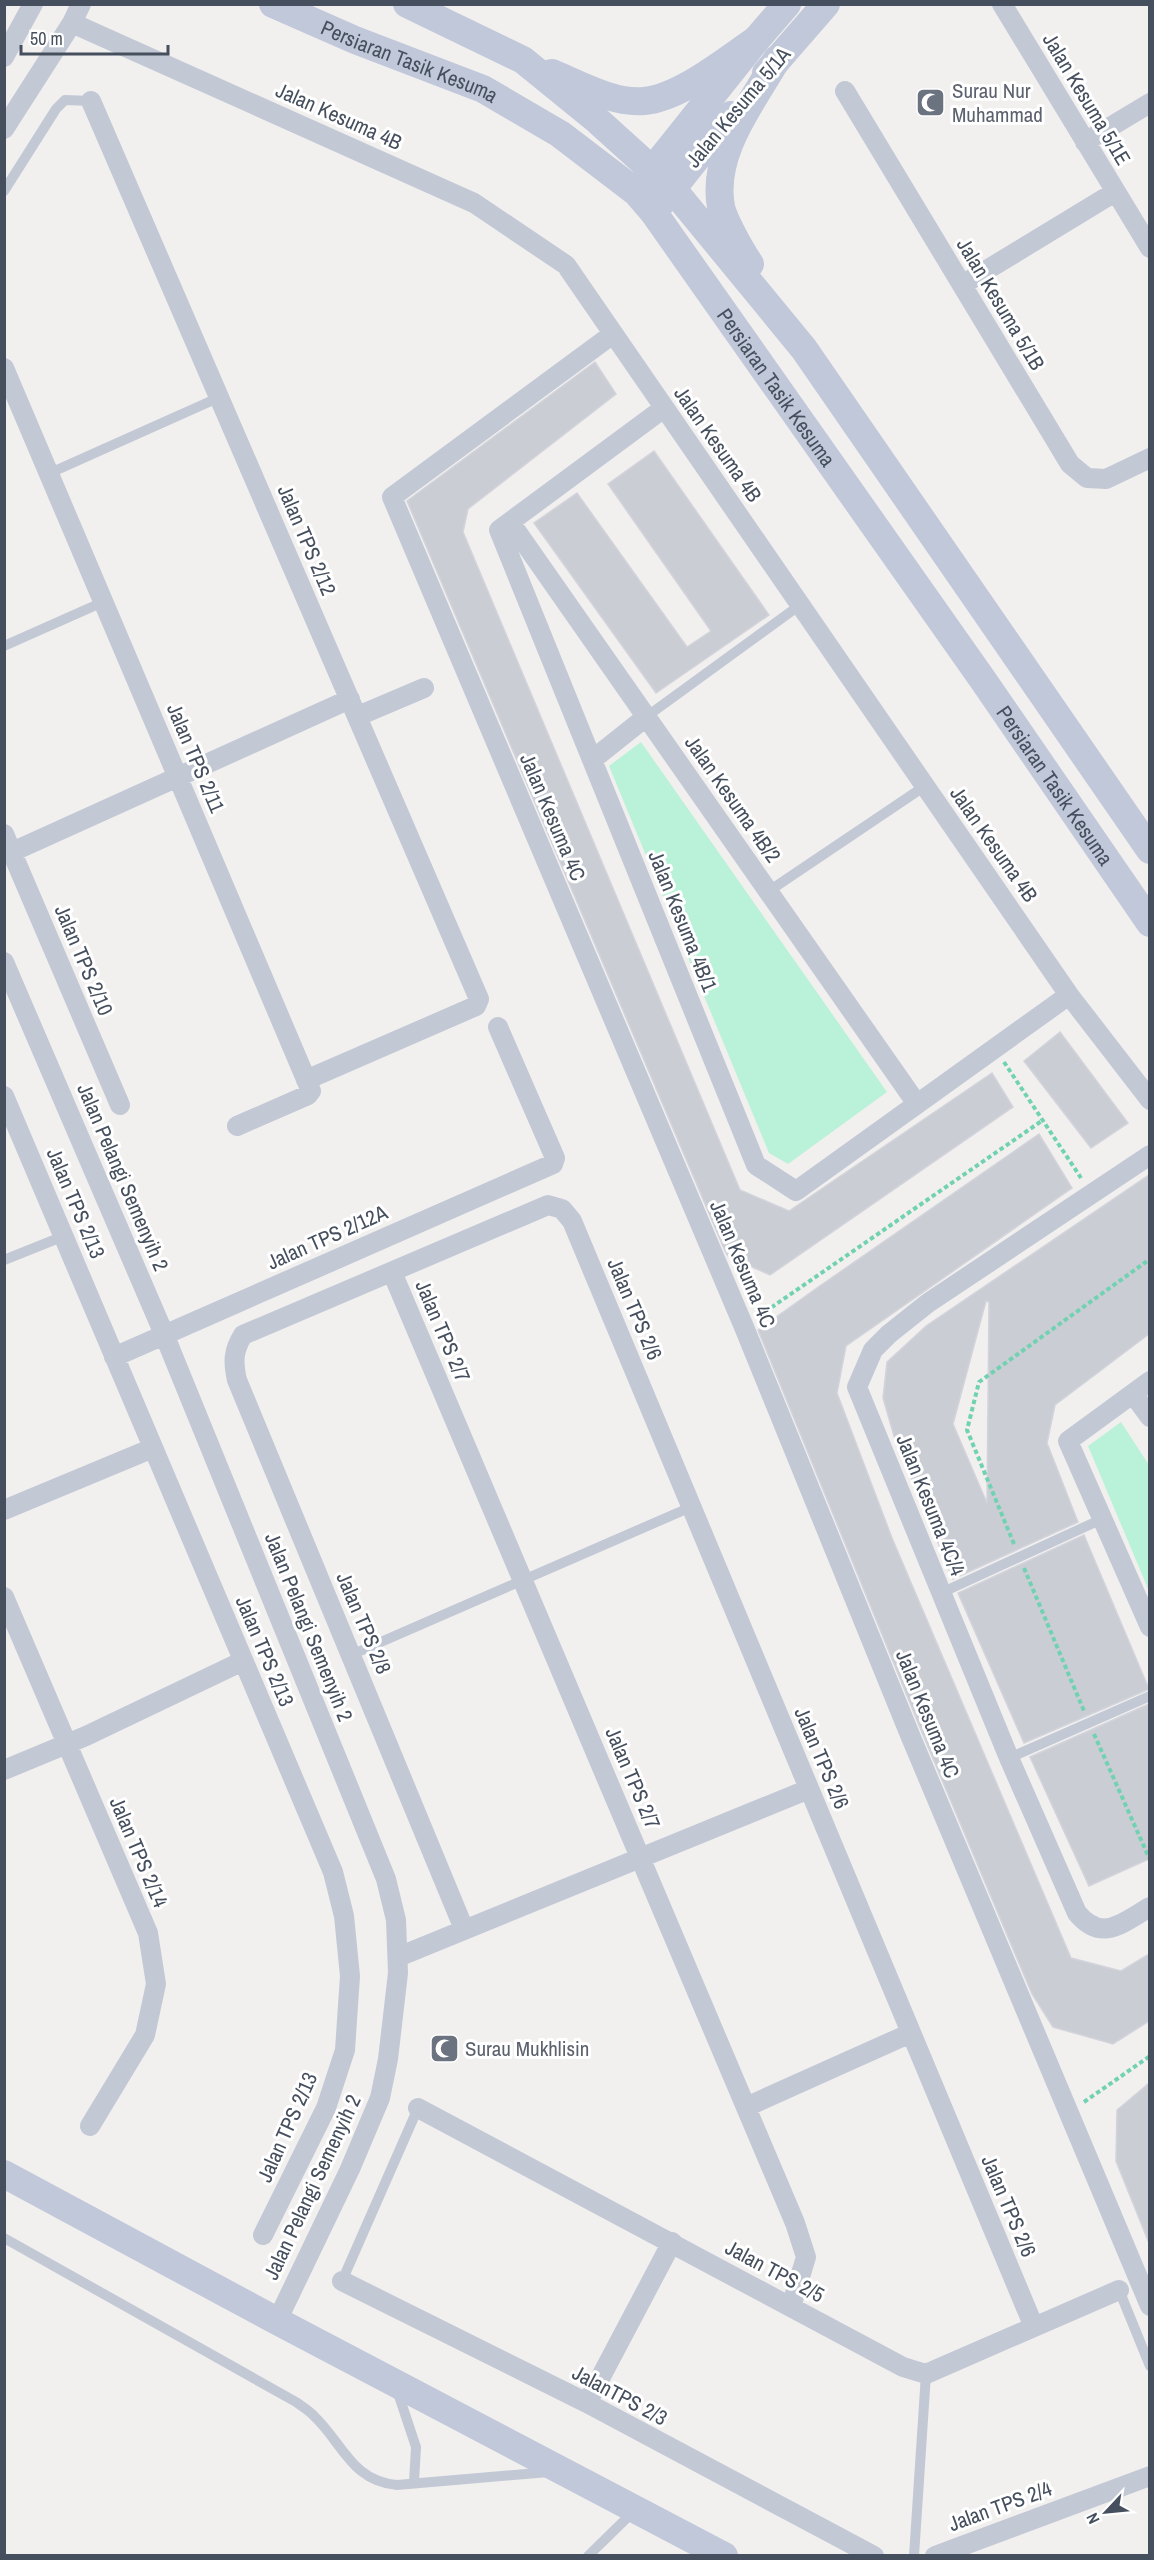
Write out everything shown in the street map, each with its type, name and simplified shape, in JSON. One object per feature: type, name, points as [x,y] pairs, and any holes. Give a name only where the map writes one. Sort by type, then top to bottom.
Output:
[{"type":"street","points":[[4,57],[33,4]]},
{"type":"street","points":[[4,129],[72,23],[81,4]]},
{"type":"street","name":"Persiaran Tasik Kesuma","points":[[273,4],[356,40],[483,89],[560,134],[645,202],[976,670],[1149,923]]},
{"type":"street","name":"Persiaran Tasik Kesuma","points":[[407,4],[523,60],[662,178],[804,349],[1149,850]]},
{"type":"street","name":"Jalan Kesuma 5/1A","points":[[645,202],[756,40],[787,4]]},
{"type":"street","name":"Jalan Kesuma 5/1A","points":[[662,178],[777,59],[826,4]]},
{"type":"street","name":"Jalan Kesuma 5/1E","points":[[1002,4],[1149,248]]},
{"type":"street","name":"Jalan Kesuma 4B","points":[[72,23],[474,203],[566,266],[1069,995],[1149,1100]]},
{"type":"street","points":[[523,60],[614,97],[644,101],[687,87],[756,40]]},
{"type":"street","points":[[777,59],[727,147],[721,173],[721,208],[743,253],[804,349]]},
{"type":"street","name":"Jalan Kesuma 5/1B","points":[[845,91],[1070,464],[1087,478],[1106,479],[1149,458]]},
{"type":"street","name":"Jalan TPS 2/12","points":[[91,101],[479,999],[476,1006],[306,1080]]},
{"type":"street","points":[[1085,142],[1149,103]]},
{"type":"street","points":[[962,285],[1115,192]]},
{"type":"street","name":"Jalan Kesuma 4C","points":[[613,334],[392,497],[744,1327],[910,1735],[1149,2306]]},
{"type":"street","name":"Jalan TPS 2/11","points":[[4,368],[306,1080]]},
{"type":"street","points":[[510,522],[664,408]]},
{"type":"street","name":"Jalan Kesuma 4B/2","points":[[510,522],[918,1104]]},
{"type":"street","name":"Jalan Kesuma 4B/1","points":[[510,522],[499,530],[756,1165],[796,1191],[1069,995]]},
{"type":"street","points":[[8,850],[178,777],[354,708],[424,688]]},
{"type":"street","points":[[592,760],[646,717]]},
{"type":"street","name":"Jalan TPS 2/10","points":[[8,850],[120,1105]]},
{"type":"street","name":"Jalan Pelangi Semenyih 2","points":[[4,962],[164,1334],[386,1879],[396,1920],[398,1973],[388,2059],[380,2098],[350,2169],[277,2321]]},
{"type":"street","name":"Jalan TPS 2/12A","points":[[114,1357],[553,1164],[555,1158],[498,1027]]},
{"type":"street","points":[[237,1126],[308,1095],[311,1091],[306,1080]]},
{"type":"street","name":"Jalan TPS 2/13","points":[[4,1096],[333,1872],[344,1916],[350,1976],[345,2050],[326,2108],[263,2235]]},
{"type":"street","name":"Jalan Kesuma 4C/4","points":[[1149,1155],[928,1303],[889,1334],[873,1350],[857,1388],[1009,1758],[1077,1913],[1087,1925],[1100,1929],[1119,1925],[1149,1907]]},
{"type":"street","name":"Jalan TPS 2/6","points":[[392,1272],[548,1205],[562,1209],[572,1221],[1034,2328]]},
{"type":"street","name":"Jalan TPS 2/8","points":[[392,1272],[243,1335],[235,1348],[233,1365],[237,1380],[464,1929]]},
{"type":"street","name":"Jalan TPS 2/7","points":[[392,1272],[795,2223],[806,2257],[791,2307]]},
{"type":"street","points":[[1149,1381],[1068,1441],[1149,1627]]},
{"type":"street","points":[[1133,1394],[1149,1418]]},
{"type":"street","points":[[4,1510],[153,1448]]},
{"type":"street","name":"Jalan TPS 2/14","points":[[4,1597],[148,1933],[156,1984],[145,2035],[90,2126]]},
{"type":"street","points":[[4,1770],[66,1744],[243,1661]]},
{"type":"street","points":[[398,1957],[809,1789]]},
{"type":"street","points":[[746,2107],[911,2033]]},
{"type":"street","name":"Jalan TPS 2/5","points":[[418,2108],[903,2367],[926,2374]]},
{"type":"street","points":[[4,2174],[277,2321],[724,2556]]},
{"type":"street","points":[[587,2403],[672,2242]]},
{"type":"street","name":"JalanTPS 2/3","points":[[342,2281],[587,2403],[874,2556]]},
{"type":"street","points":[[926,2374],[1119,2290]]},
{"type":"street","name":"Jalan TPS 2/4","points":[[935,2556],[1149,2476]]},
{"type":"lane","points":[[4,192],[56,109],[65,100],[91,101]]},
{"type":"lane","points":[[50,472],[220,397]]},
{"type":"lane","points":[[4,646],[103,602]]},
{"type":"lane","points":[[646,717],[800,604]]},
{"type":"lane","points":[[768,891],[925,786]]},
{"type":"lane","points":[[4,1260],[64,1236]]},
{"type":"lane","points":[[351,1655],[691,1507]]},
{"type":"lane","points":[[941,1593],[1102,1519]]},
{"type":"lane","points":[[1009,1758],[1149,1696]]},
{"type":"lane","points":[[342,2281],[418,2108]]},
{"type":"lane","points":[[4,2238],[296,2402],[316,2417],[348,2459],[366,2475],[381,2483],[397,2485],[561,2471]]},
{"type":"lane","points":[[1119,2290],[1149,2366]]},
{"type":"lane","points":[[914,2556],[926,2374]]},
{"type":"lane","points":[[394,2382],[416,2448],[414,2482]]},
{"type":"lane","points":[[588,2556],[635,2509]]},
{"type":"path","points":[[995,1048],[1092,1194]]},
{"type":"path","points":[[744,1327],[1043,1120]]},
{"type":"path","points":[[1069,2113],[1149,2056]]},
{"type":"green space","points":[[641,742],[887,1092],[788,1164],[769,1153],[609,766]]},
{"type":"green space","points":[[1121,1422],[1149,1465],[1149,1591],[1088,1446]]},
{"type":"building","points":[[595,362],[616,394],[468,509],[463,532],[740,1190],[789,1211],[992,1073],[1013,1107],[770,1275],[728,1256],[725,1251],[407,501]]},
{"type":"building","points":[[654,451],[769,615],[656,693],[534,523],[577,493],[687,647],[711,631],[608,484]]},
{"type":"building","points":[[1060,1032],[1128,1123],[1091,1148],[1024,1061]]},
{"type":"building","points":[[1039,1134],[1072,1188],[846,1346],[837,1393],[892,1538],[1071,1958],[1121,1971],[1149,1954],[1149,2021],[1113,2044],[1053,2027],[1032,1994],[921,1730],[758,1330]]},
{"type":"building","points":[[1149,1175],[1149,1334],[1055,1405],[1047,1443],[1078,1522],[953,1579],[894,1436],[883,1398],[887,1362],[926,1326]],"holes":[[[986,1301],[989,1302],[987,1503],[953,1424]]]},
{"type":"building","points":[[1084,1535],[1149,1689],[1024,1743],[958,1593]]},
{"type":"building","points":[[1149,1704],[1149,1859],[1089,1886],[1030,1757]]},
{"type":"building","points":[[1149,2083],[1149,2243],[1116,2161],[1117,2110]]},
{"type":"place","name":"Surau Nur Muhammad","points":[[931,102]]},
{"type":"place","name":"Surau Mukhlisin","points":[[444,2048]]}]
